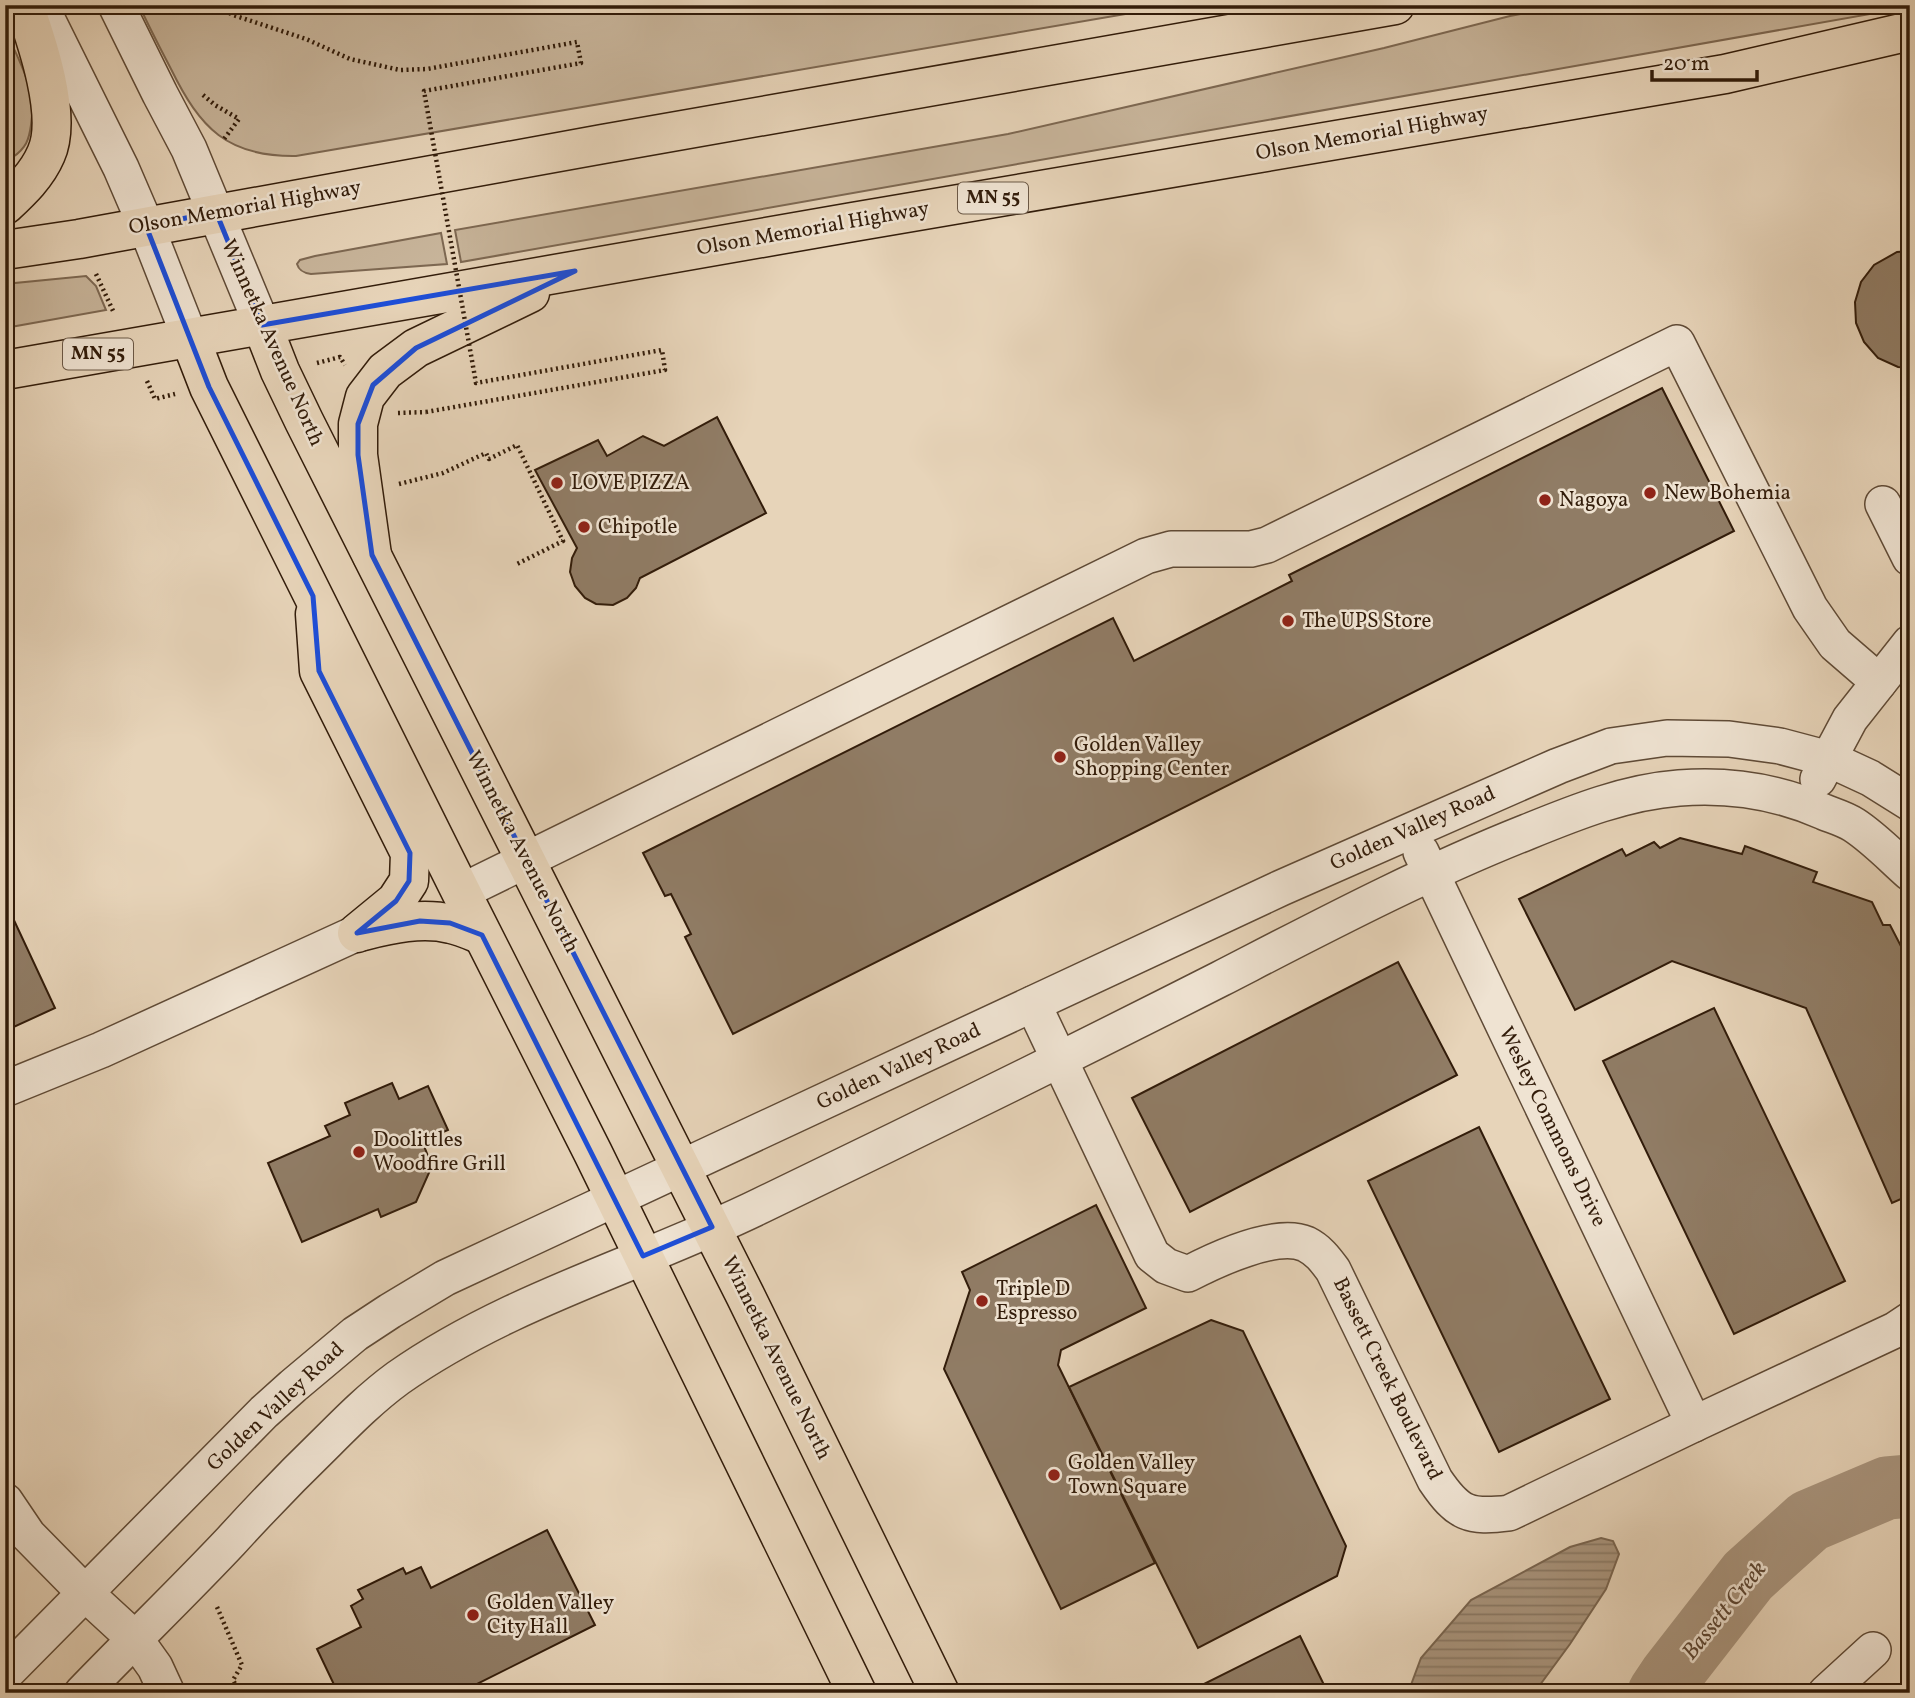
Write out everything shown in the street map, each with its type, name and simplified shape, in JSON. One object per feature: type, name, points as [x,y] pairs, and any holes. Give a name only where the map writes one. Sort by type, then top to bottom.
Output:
[{"type":"main road","points":[[5,205],[35,174],[47,153],[52,133],[46,76],[24,5]]},
{"type":"main road","name":"Olson Memorial Highway","points":[[5,250],[1395,5]]},
{"type":"main road","name":"Olson Memorial Highway","points":[[5,370],[880,217],[1725,74],[1910,31]]},
{"type":"main road","points":[[1725,74],[1910,58]]},
{"type":"main road","points":[[372,555],[358,445],[358,424],[365,397],[373,385],[385,371],[416,348],[575,271]]},
{"type":"main road","name":"Winnetka Avenue North","points":[[262,326],[304,421],[712,1227],[940,1693]]},
{"type":"main road","points":[[190,338],[209,387],[615,1199],[857,1693]]},
{"type":"main road","points":[[313,596],[319,671],[410,853],[409,881],[403,891],[396,901],[357,933]]},
{"type":"main road","points":[[357,933],[395,923],[420,921],[450,923],[482,935]]},
{"type":"street","points":[[40,5],[121,168],[190,338]]},
{"type":"street","name":"Winnetka Avenue North","points":[[116,5],[189,149],[262,326]]},
{"type":"street","points":[[461,892],[1146,556],[1171,549],[1251,550],[1267,545],[1676,343],[1810,608],[1835,644],[1879,682]]},
{"type":"street","points":[[1883,504],[1910,558]]},
{"type":"street","points":[[1805,803],[1850,719],[1910,643]]},
{"type":"street","name":"Golden Valley Road","points":[[5,1674],[264,1412],[355,1334],[390,1311],[445,1278],[1281,888],[1558,766],[1611,746],[1667,738],[1729,739],[1780,747],[1829,759],[1870,778],[1910,803]]},
{"type":"street","points":[[82,1693],[361,1408],[428,1358],[472,1332],[750,1211],[1060,1061],[1352,910],[1431,873],[1589,807],[1633,795],[1678,788],[1714,787],[1762,791],[1805,803],[1852,824],[1878,843],[1910,873]]},
{"type":"street","name":"Wesley Commons Drive","points":[[1411,830],[1694,1424]]},
{"type":"street","points":[[5,1090],[101,1050],[357,933]]},
{"type":"street","name":"Bassett Creek Boulevard","points":[[1033,1004],[1152,1255],[1166,1266],[1188,1274],[1253,1246],[1283,1241],[1303,1242],[1319,1252],[1333,1270],[1435,1480],[1447,1498],[1467,1513],[1509,1513],[1895,1330],[1910,1320]]},
{"type":"street","points":[[5,1501],[28,1535],[135,1639],[155,1667],[167,1693]]},
{"type":"street","points":[[1826,1693],[1873,1650]]},
{"type":"path","points":[[215,5],[233,15],[306,39],[350,59],[400,70],[427,69],[578,42],[581,63],[424,91],[476,383],[662,350],[665,370],[426,412]]},
{"type":"path","points":[[199,90],[215,106],[239,119],[224,139]]},
{"type":"path","points":[[396,484],[443,473],[485,453],[489,459],[517,445],[563,541],[515,565]]},
{"type":"path","points":[[216,1603],[242,1665],[233,1680],[240,1693]]},
{"type":"highlighted area","points":[[216,212],[262,325],[575,271],[416,348],[373,385],[358,424],[358,455],[372,555],[712,1227],[643,1256],[482,935],[450,923],[420,921],[357,933],[396,901],[409,881],[410,853],[319,671],[313,596],[209,387],[146,226]]},
{"type":"shaded area","points":[[139,5],[1178,5],[296,156],[251,151],[218,135],[205,123],[182,90]]},
{"type":"shaded area","points":[[1566,5],[1910,7],[461,262],[455,230],[1008,134]]},
{"type":"shaded area","points":[[5,30],[26,76],[32,112],[28,139],[13,157],[5,153]]},
{"type":"shaded area","points":[[441,233],[447,264],[311,274],[302,271],[297,264],[300,260],[315,256]]},
{"type":"shaded area","points":[[86,276],[96,286],[106,310],[5,328],[5,284]]},
{"type":"shaded area","points":[[1601,1538],[1613,1541],[1619,1554],[1606,1589],[1534,1693],[1408,1693],[1421,1658],[1471,1600],[1570,1547]]},
{"type":"building","points":[[1910,251],[1910,368],[1898,367],[1878,358],[1864,342],[1856,323],[1855,302],[1861,282],[1874,265],[1897,252]]},
{"type":"building","name":"Golden Valley Shopping Center","points":[[1662,388],[1734,531],[733,1034],[685,937],[691,934],[671,894],[665,896],[643,853],[1113,618],[1134,661],[1292,581],[1289,575]]},
{"type":"building","points":[[717,417],[766,513],[640,578],[627,598],[613,605],[596,604],[585,598],[575,586],[570,572],[577,548],[535,470],[598,440],[607,456],[643,436],[664,446]]},
{"type":"building","points":[[1680,838],[1742,854],[1745,846],[1817,872],[1813,882],[1872,902],[1883,925],[1890,925],[1905,954],[1910,952],[1910,1195],[1892,1203],[1806,1008],[1672,961],[1575,1010],[1519,899],[1622,849],[1626,856],[1654,842],[1660,848]]},
{"type":"building","points":[[5,901],[55,1008],[5,1031]]},
{"type":"building","points":[[1398,962],[1457,1075],[1190,1212],[1132,1098]]},
{"type":"building","points":[[1714,1008],[1845,1281],[1734,1334],[1603,1061]]},
{"type":"building","name":"Doolittles Woodfire Grill","points":[[392,1083],[399,1099],[428,1086],[448,1130],[422,1141],[432,1166],[416,1202],[381,1217],[378,1209],[302,1242],[268,1163],[330,1136],[325,1126],[350,1115],[345,1103]]},
{"type":"building","points":[[1479,1127],[1610,1399],[1499,1452],[1368,1181]]},
{"type":"building","name":"Golden Valley Town Square","points":[[1096,1205],[1146,1308],[1061,1350],[1058,1365],[1155,1563],[1061,1609],[944,1369],[970,1290],[962,1272]]},
{"type":"building","points":[[1211,1320],[1243,1331],[1346,1546],[1337,1576],[1198,1648],[1069,1387]]},
{"type":"building","name":"Golden Valley City Hall","points":[[547,1530],[595,1625],[459,1693],[338,1693],[317,1649],[361,1627],[351,1606],[363,1599],[358,1590],[403,1568],[406,1574],[421,1567],[431,1588]]},
{"type":"building","points":[[1300,1636],[1328,1693],[1186,1693]]},
{"type":"waterway","name":"Bassett Creek","points":[[1659,1693],[1748,1576],[1809,1521],[1887,1488],[1910,1486]]},
{"type":"place","name":"LOVE PIZZA","points":[[557,483]]},
{"type":"place","name":"New Bohemia","points":[[1650,493]]},
{"type":"place","name":"Nagoya","points":[[1545,500]]},
{"type":"place","name":"Chipotle","points":[[584,527]]},
{"type":"place","name":"The UPS Store","points":[[1288,621]]},
{"type":"place","name":"Golden Valley Shopping Center","points":[[1060,757]]},
{"type":"place","name":"Doolittles Woodfire Grill","points":[[359,1152]]},
{"type":"place","name":"Triple D Espresso","points":[[982,1301]]},
{"type":"place","name":"Golden Valley Town Square","points":[[1054,1475]]},
{"type":"place","name":"Golden Valley City Hall","points":[[473,1615]]}]
